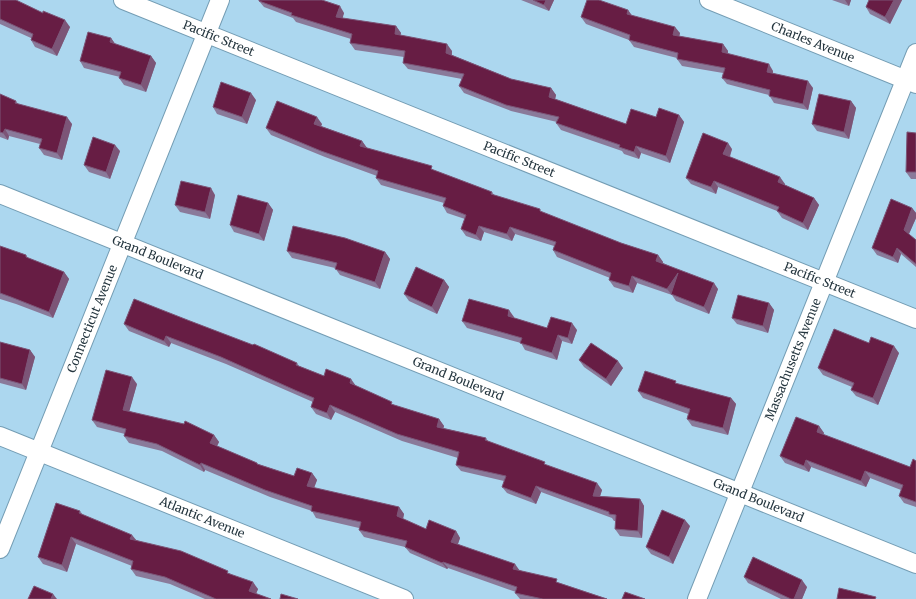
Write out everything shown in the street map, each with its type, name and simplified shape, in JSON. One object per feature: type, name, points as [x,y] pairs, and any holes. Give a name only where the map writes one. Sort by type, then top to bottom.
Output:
[{"type":"street","name":"Pacific Street","points":[[123,0],[916,319]]},
{"type":"street","name":"Connecticut Avenue","points":[[0,549],[220,0]]},
{"type":"street","name":"Charles Avenue","points":[[709,0],[911,81]]},
{"type":"street","name":"Massachusetts Avenue","points":[[697,599],[824,282],[911,81],[916,53]]},
{"type":"street","name":"Grand Boulevard","points":[[0,194],[916,564]]},
{"type":"street","name":"Atlantic Avenue","points":[[0,436],[404,599]]},
{"type":"building","points":[[0,0],[16,0],[43,13],[43,11],[65,20],[52,49],[31,40],[33,34],[0,19]]},
{"type":"building","points":[[259,0],[322,0],[340,6],[336,17],[396,26],[395,34],[447,44],[446,53],[511,79],[551,88],[549,97],[626,124],[631,109],[656,117],[659,108],[679,115],[666,156],[636,146],[634,152],[619,147],[620,145],[556,123],[559,117],[506,105],[459,86],[464,74],[403,63],[405,51],[350,43],[352,34],[291,15],[292,13]]},
{"type":"building","points":[[533,0],[546,0],[544,5]]},
{"type":"building","points":[[587,0],[599,0],[628,10],[627,14],[675,27],[673,35],[723,44],[722,52],[769,64],[767,72],[808,81],[803,104],[769,96],[770,90],[722,78],[725,68],[677,59],[678,53],[629,40],[630,35],[581,17]]},
{"type":"building","points":[[869,0],[894,0],[885,17],[866,7]]},
{"type":"building","points":[[88,32],[111,38],[110,42],[151,56],[141,85],[119,78],[121,72],[80,61]]},
{"type":"building","points":[[221,82],[251,93],[242,117],[213,107]]},
{"type":"building","points":[[0,94],[16,101],[15,103],[67,117],[57,153],[39,148],[42,139],[5,129],[3,133],[0,132]]},
{"type":"building","points":[[819,94],[851,101],[844,132],[812,124]]},
{"type":"building","points":[[277,101],[317,117],[314,124],[362,141],[360,146],[432,166],[431,169],[492,192],[491,194],[540,209],[540,211],[621,243],[658,255],[656,261],[714,283],[704,307],[671,294],[678,273],[667,289],[632,276],[629,286],[609,280],[611,273],[553,250],[556,242],[510,227],[507,234],[479,226],[476,235],[461,229],[466,215],[443,206],[446,198],[376,178],[378,171],[321,151],[266,128]]},
{"type":"building","points":[[907,132],[916,133],[916,172],[906,172]]},
{"type":"building","points":[[703,133],[728,143],[723,154],[780,177],[778,182],[814,198],[803,223],[777,211],[779,207],[714,181],[711,187],[686,178]]},
{"type":"building","points":[[93,137],[115,145],[106,172],[84,165]]},
{"type":"building","points":[[181,181],[211,188],[205,212],[175,205]]},
{"type":"building","points":[[238,195],[268,203],[259,234],[230,225]]},
{"type":"building","points":[[891,199],[912,208],[904,230],[916,240],[916,264],[897,248],[893,257],[872,248]]},
{"type":"building","points":[[293,226],[345,238],[385,252],[375,282],[335,269],[337,263],[287,251]]},
{"type":"building","points":[[0,246],[26,255],[26,257],[64,272],[49,312],[0,293]]},
{"type":"building","points":[[416,267],[444,280],[432,307],[404,294]]},
{"type":"building","points":[[738,295],[769,303],[763,326],[732,318]]},
{"type":"building","points":[[134,299],[253,345],[254,344],[297,363],[296,365],[324,376],[326,369],[351,379],[350,383],[392,402],[391,404],[439,419],[437,427],[486,438],[485,440],[545,462],[544,464],[597,483],[593,496],[640,499],[638,531],[615,529],[616,515],[609,514],[609,512],[536,486],[531,498],[502,487],[506,476],[456,465],[459,452],[397,434],[330,405],[327,413],[311,407],[314,398],[221,357],[166,336],[164,341],[124,324]]},
{"type":"building","points":[[469,299],[509,310],[508,316],[547,328],[551,317],[572,323],[568,338],[558,335],[552,353],[520,343],[522,338],[462,321]]},
{"type":"building","points":[[834,329],[869,343],[871,337],[894,346],[873,398],[851,390],[854,383],[818,368]]},
{"type":"building","points":[[0,342],[30,350],[22,384],[0,378]]},
{"type":"building","points":[[591,343],[618,361],[606,379],[579,360]]},
{"type":"building","points":[[106,370],[132,377],[123,410],[184,424],[185,421],[214,435],[210,443],[257,464],[294,476],[297,468],[312,473],[307,486],[399,507],[397,516],[426,529],[429,520],[456,531],[451,542],[515,564],[513,569],[557,579],[556,582],[607,599],[543,599],[515,593],[517,587],[443,562],[442,563],[405,547],[407,541],[359,530],[361,522],[311,511],[312,506],[265,490],[201,463],[200,465],[157,444],[124,436],[126,429],[92,420]]},
{"type":"building","points":[[645,371],[676,381],[675,383],[731,398],[723,428],[687,419],[690,409],[638,391]]},
{"type":"building","points":[[796,417],[819,426],[817,432],[910,467],[913,459],[916,461],[916,502],[899,496],[903,485],[865,471],[861,481],[806,460],[804,466],[780,456]]},
{"type":"building","points":[[56,503],[80,511],[79,513],[132,535],[130,539],[181,551],[228,571],[227,573],[253,582],[249,591],[271,599],[216,599],[165,577],[131,569],[133,561],[71,537],[62,565],[38,557]]},
{"type":"building","points":[[662,510],[685,520],[669,557],[646,547]]},
{"type":"building","points":[[753,557],[802,580],[794,599],[791,599],[744,577]]},
{"type":"building","points":[[34,586],[53,594],[51,599],[28,599]]},
{"type":"building","points":[[839,588],[876,597],[875,599],[837,599]]},
{"type":"building","points":[[625,592],[645,599],[622,599]]},
{"type":"building","points":[[281,594],[298,599],[280,599]]}]
